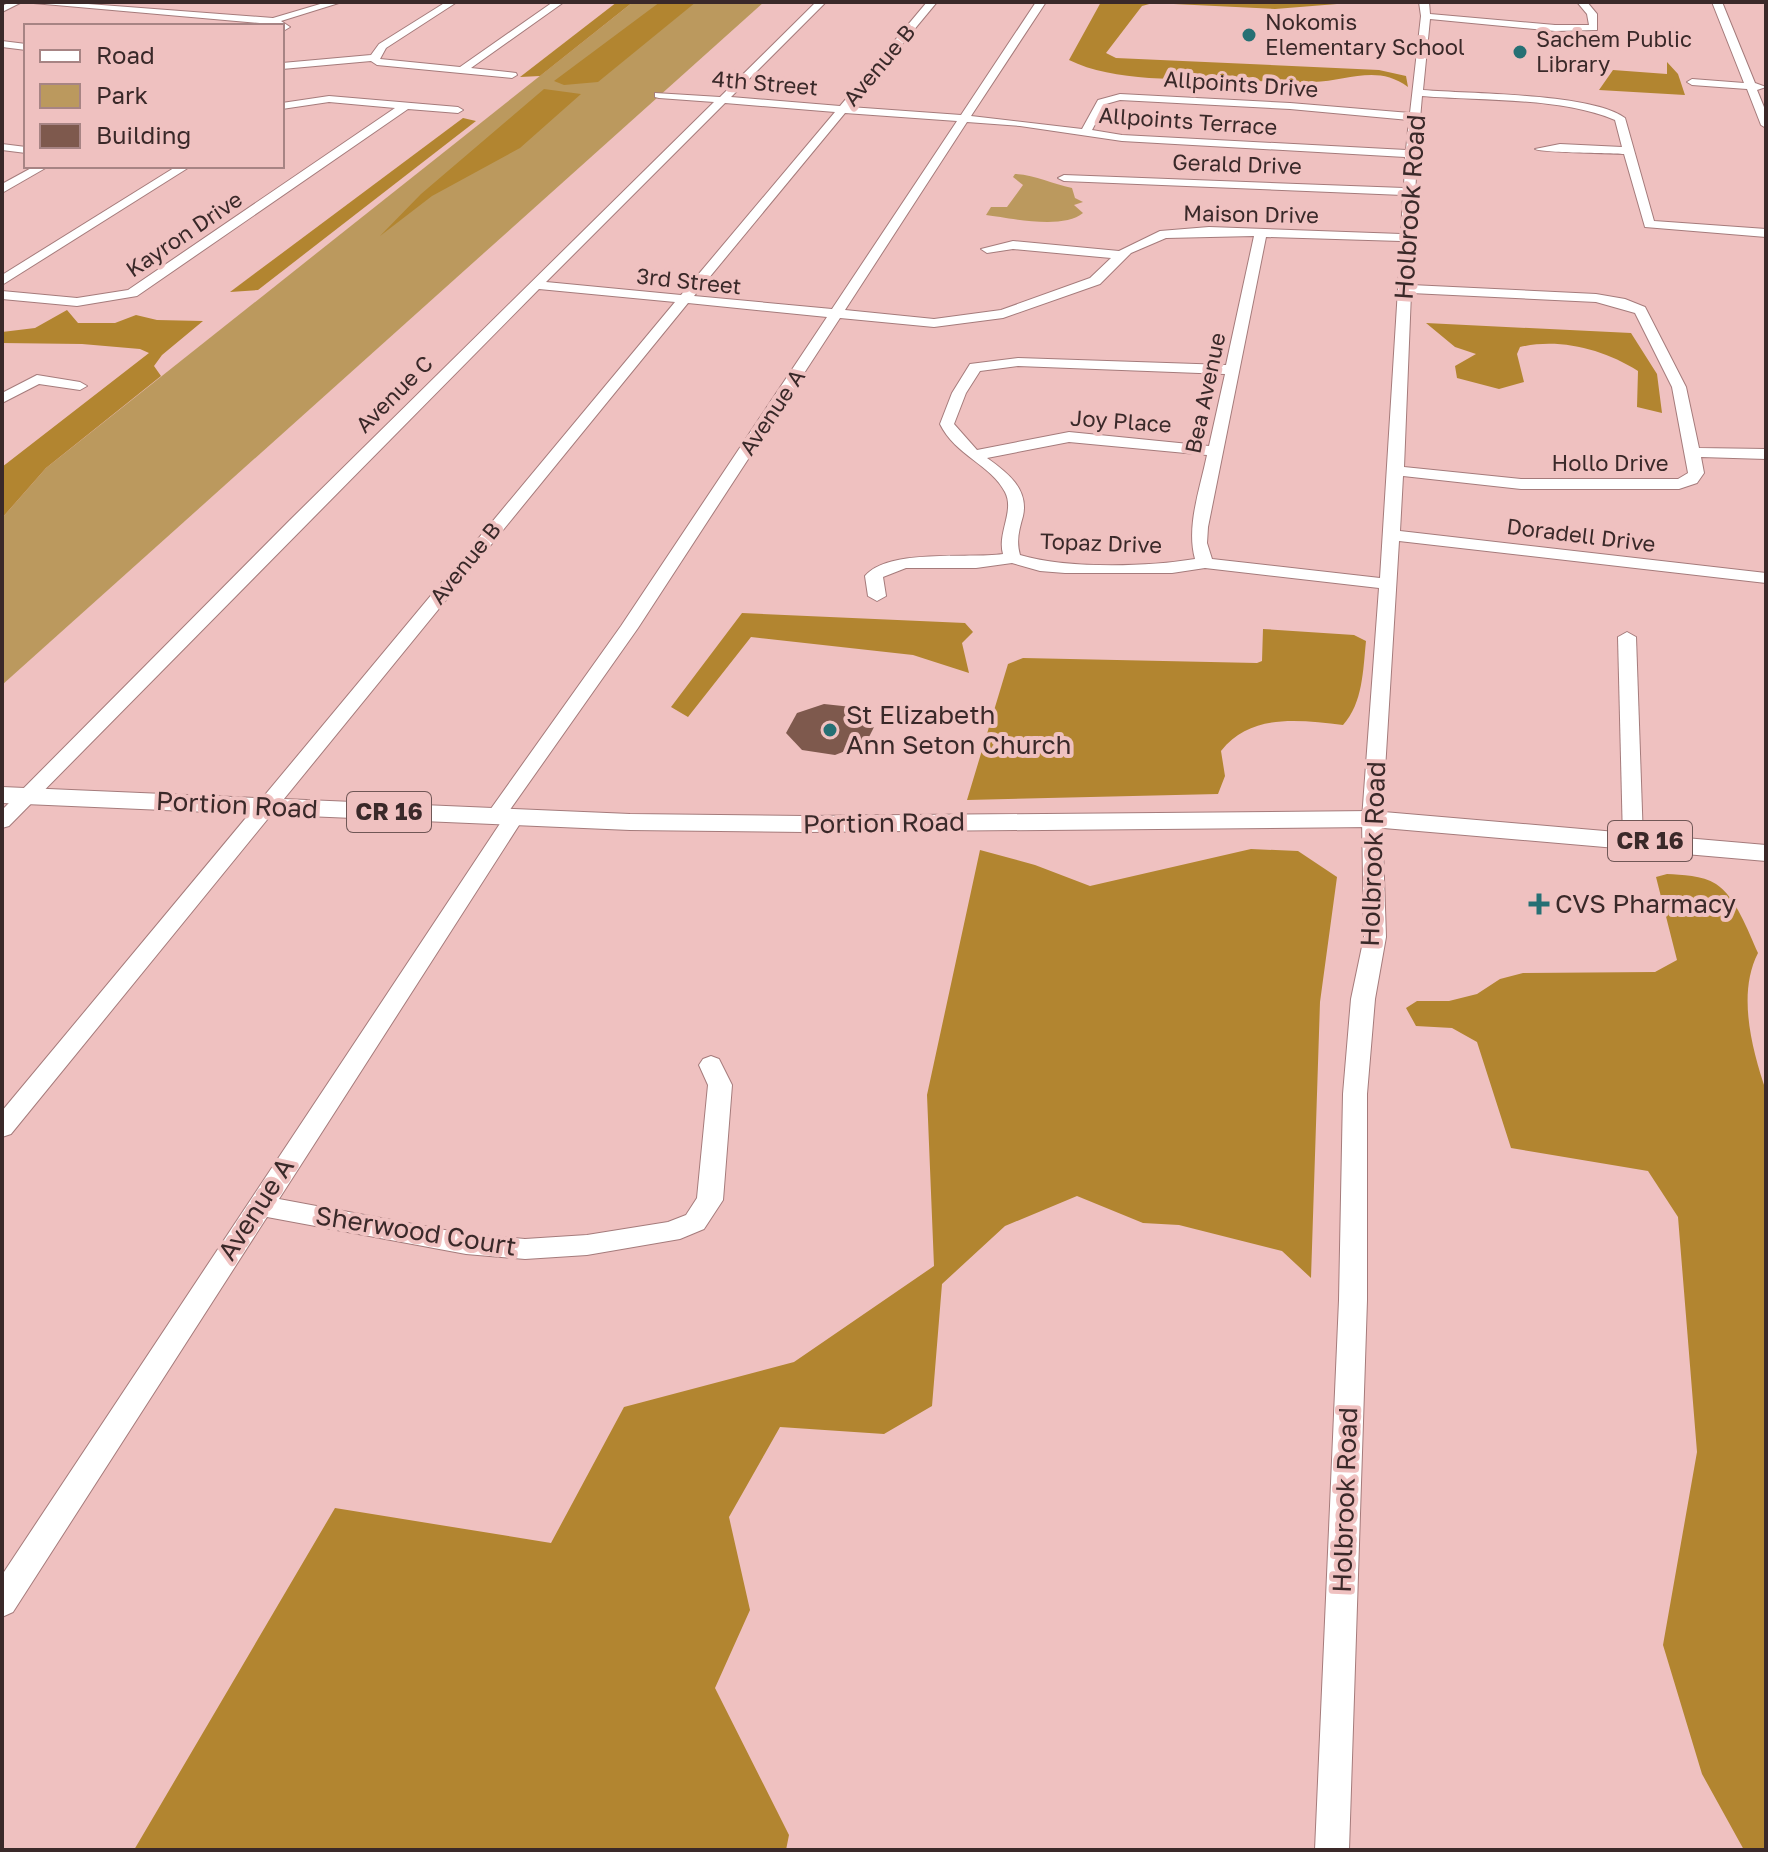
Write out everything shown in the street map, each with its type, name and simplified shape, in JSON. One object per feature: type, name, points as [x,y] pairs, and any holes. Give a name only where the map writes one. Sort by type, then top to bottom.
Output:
[{"type":"main road","name":"Portion Road","points":[[15,796],[504,818],[804,824],[1372,819],[1766,853]]},
{"type":"street","points":[[2,9],[18,2]]},
{"type":"street","points":[[27,2],[273,21],[337,2]]},
{"type":"street","points":[[374,58],[382,46],[452,2]]},
{"type":"street","points":[[462,70],[559,2]]},
{"type":"street","name":"Avenue C","points":[[2,822],[15,796],[538,285],[821,2]]},
{"type":"street","name":"Avenue B","points":[[2,1128],[932,2]]},
{"type":"street","name":"Avenue A","points":[[2,1602],[504,818],[1041,2]]},
{"type":"street","points":[[1425,9],[1555,28],[1594,28],[1592,14],[1582,2]]},
{"type":"street","points":[[1717,2],[1766,125]]},
{"type":"street","name":"Holbrook Road","points":[[1332,1850],[1353,1300],[1355,1094],[1363,999],[1375,927],[1372,819],[1396,471],[1408,192],[1425,9]]},
{"type":"street","points":[[273,21],[279,24]]},
{"type":"street","points":[[2,44],[24,47]]},
{"type":"street","points":[[284,66],[374,58],[387,64],[512,75]]},
{"type":"street","points":[[1692,82],[1766,87]]},
{"type":"street","points":[[1418,93],[1597,109],[1620,118],[1649,224],[1766,233]]},
{"type":"street","name":"4th Street","points":[[659,95],[964,119]]},
{"type":"street","name":"Allpoints Drive","points":[[1084,134],[1102,102],[1120,97],[1290,106],[1415,117]]},
{"type":"street","points":[[284,106],[329,99],[458,110]]},
{"type":"street","name":"Kayron Drive","points":[[2,295],[77,302],[132,293],[405,106]]},
{"type":"street","name":"Allpoints Terrace","points":[[964,119],[1048,127],[1084,134],[1411,154]]},
{"type":"street","points":[[2,147],[24,150]]},
{"type":"street","points":[[1541,149],[1560,147],[1627,151]]},
{"type":"street","points":[[2,189],[39,168]]},
{"type":"street","points":[[2,281],[182,168]]},
{"type":"street","name":"Gerald Drive","points":[[1064,178],[1408,192]]},
{"type":"street","name":"Maison Drive","points":[[837,315],[914,323],[970,320],[1010,312],[1095,281],[1120,255],[1141,242],[1174,233],[1407,238]]},
{"type":"street","name":"Bea Avenue","points":[[1205,563],[1199,543],[1200,527],[1261,233]]},
{"type":"street","points":[[987,249],[1013,245],[1120,255]]},
{"type":"street","name":"3rd Street","points":[[538,285],[837,315]]},
{"type":"street","name":"Hollo Drive","points":[[1396,471],[1521,484],[1679,484],[1694,478],[1679,387],[1640,310],[1620,302],[1596,298],[1404,289]]},
{"type":"street","points":[[1065,293],[1087,301]]},
{"type":"street","name":"Topaz Drive","points":[[1233,370],[1018,362],[983,364],[970,371],[947,424],[954,438],[1006,481],[1016,498],[1017,508],[1008,532],[1008,548],[1013,558],[1065,568],[1172,568],[1205,563],[1387,584]]},
{"type":"street","points":[[2,399],[37,379],[80,386]]},
{"type":"street","name":"Joy Place","points":[[977,455],[1069,437],[1215,451]]},
{"type":"street","points":[[1691,452],[1766,454]]},
{"type":"street","name":"Doradell Drive","points":[[1392,535],[1766,578]]},
{"type":"street","points":[[877,596],[874,576],[892,565],[976,563],[1013,558]]},
{"type":"street","points":[[1627,637],[1633,840]]},
{"type":"street","name":"Sherwood Court","points":[[258,1205],[466,1244],[525,1249],[587,1245],[671,1232],[695,1222],[710,1200],[720,1085],[711,1065]]},
{"type":"green space","points":[[633,2],[764,2],[2,685],[2,518],[46,468]]},
{"type":"green space","points":[[1015,174],[1072,188],[1075,198],[1083,202],[1074,205],[1083,213],[1063,221],[1050,222],[986,215],[991,207],[1007,207],[1023,185],[1013,177]]},
{"type":"shaded area","points":[[617,2],[633,2],[540,76],[520,77]]},
{"type":"shaded area","points":[[660,2],[696,2],[598,82],[564,85],[554,81]]},
{"type":"shaded area","points":[[1101,2],[1337,4],[1275,9],[1153,3],[1142,6],[1106,53],[1116,58],[1379,70],[1406,76],[1408,87],[1385,76],[1374,75],[1303,82],[1171,79],[1127,76],[1087,67],[1069,60]]},
{"type":"shaded area","points":[[1667,62],[1678,74],[1685,95],[1599,90],[1613,70],[1667,74]]},
{"type":"shaded area","points":[[544,89],[581,94],[520,148],[432,196],[380,236],[421,194]]},
{"type":"shaded area","points":[[463,118],[476,121],[258,290],[230,292]]},
{"type":"shaded area","points":[[67,310],[78,323],[115,323],[136,315],[157,320],[203,321],[162,355],[154,366],[161,376],[46,468],[2,518],[2,467],[149,353],[140,349],[82,344],[2,343],[2,332],[35,328]]},
{"type":"shaded area","points":[[1426,323],[1631,333],[1657,374],[1662,413],[1637,407],[1638,371],[1581,347],[1550,344],[1520,347],[1517,354],[1524,382],[1499,389],[1457,378],[1455,366],[1476,354],[1455,347]]},
{"type":"shaded area","points":[[742,613],[965,623],[973,632],[962,643],[969,673],[913,655],[751,637],[688,717],[671,707]]},
{"type":"shaded area","points":[[1263,629],[1354,635],[1366,641],[1363,675],[1355,707],[1343,725],[1293,721],[1247,730],[1221,751],[1225,776],[1218,794],[967,800],[1008,664],[1023,658],[1257,663],[1262,661]]},
{"type":"shaded area","points":[[1251,849],[1298,851],[1337,877],[1320,1002],[1311,1278],[1282,1251],[1179,1225],[1143,1223],[1077,1196],[1005,1226],[942,1284],[932,1406],[884,1434],[780,1427],[729,1517],[750,1610],[715,1688],[789,1835],[786,1850],[134,1850],[335,1508],[551,1543],[624,1407],[794,1362],[934,1266],[927,1095],[980,850],[1035,865],[1090,886]]},
{"type":"shaded area","points":[[1667,874],[1705,879],[1723,890],[1741,915],[1758,953],[1748,986],[1748,1004],[1752,1040],[1766,1091],[1766,1850],[1744,1850],[1702,1774],[1663,1645],[1697,1452],[1678,1217],[1648,1171],[1511,1148],[1477,1042],[1452,1028],[1416,1026],[1406,1008],[1417,1001],[1449,1001],[1477,994],[1500,979],[1523,973],[1655,972],[1677,960],[1656,877]]},
{"type":"building","name":"St Elizabeth Ann Seton Church","points":[[824,704],[861,708],[874,727],[866,743],[835,755],[802,750],[786,733],[797,713]]},
{"type":"place","name":"Nokomis Elementary School","points":[[1249,35]]},
{"type":"place","name":"Sachem Public Library","points":[[1520,52]]},
{"type":"place","name":"St Elizabeth Ann Seton Church","points":[[830,730]]},
{"type":"place","name":"CVS Pharmacy","points":[[1539,904]]}]
